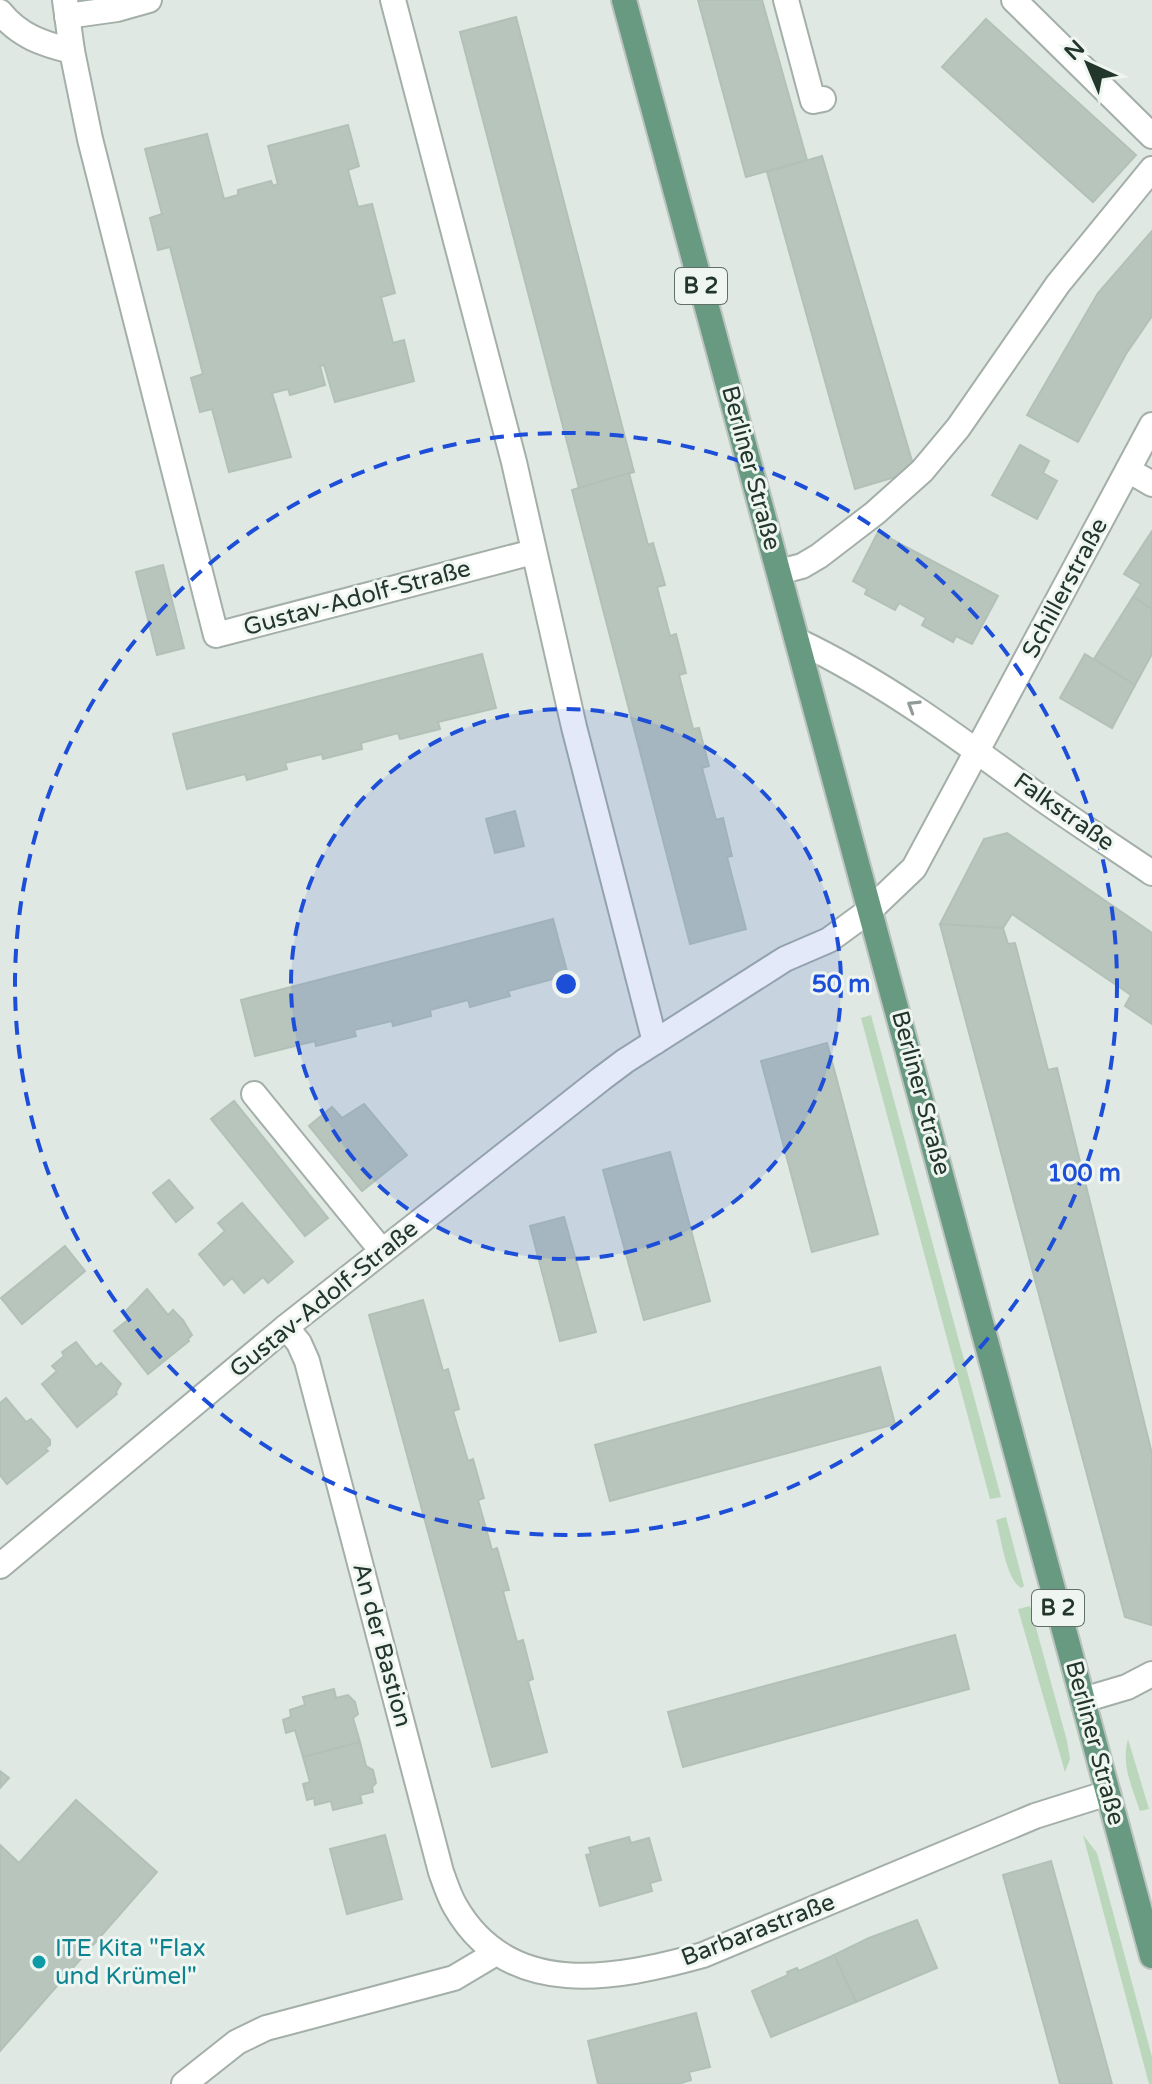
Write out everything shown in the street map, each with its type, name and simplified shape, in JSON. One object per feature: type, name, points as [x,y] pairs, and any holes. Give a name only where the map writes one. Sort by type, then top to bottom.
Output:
[{"type":"main road","name":"Berliner Straße","points":[[624,0],[1152,1956]]},
{"type":"street","points":[[66,8],[117,9],[149,0]]},
{"type":"street","points":[[393,0],[514,462],[574,727],[655,1042]]},
{"type":"street","points":[[786,0],[813,101],[823,99]]},
{"type":"street","points":[[1014,0],[1152,136]]},
{"type":"street","name":"Gustav-Adolf-Straße","points":[[66,8],[90,139],[216,635],[533,552]]},
{"type":"street","points":[[0,12],[11,27],[39,42],[72,51]]},
{"type":"street","points":[[779,572],[802,566],[819,556],[875,513],[922,471],[958,428],[1058,284],[1152,169]]},
{"type":"street","name":"Schillerstraße","points":[[870,910],[914,868],[1152,425]]},
{"type":"street","points":[[1128,470],[1152,484]]},
{"type":"street","points":[[798,641],[851,666],[977,750]]},
{"type":"street","name":"Falkstraße","points":[[977,750],[1152,873]]},
{"type":"street","name":"Gustav-Adolf-Straße","points":[[0,1566],[286,1327],[601,1079],[785,959],[829,940],[870,910]]},
{"type":"street","points":[[254,1094],[382,1251]]},
{"type":"street","name":"An der Bastion","points":[[286,1327],[299,1343],[307,1361],[441,1872],[455,1906],[475,1933],[496,1953]]},
{"type":"street","points":[[1083,1700],[1127,1687],[1152,1674]]},
{"type":"street","name":"Barbarastraße","points":[[496,1953],[528,1969],[560,1975],[599,1977],[649,1970],[703,1955],[1035,1816],[1108,1793]]},
{"type":"street","points":[[184,2084],[237,2042],[266,2028],[454,1978],[496,1953]]},
{"type":"green space","points":[[871,1015],[1001,1497],[990,1499],[861,1018]]},
{"type":"green space","points":[[1006,1517],[1024,1586],[1021,1588],[1011,1576],[996,1520]]},
{"type":"green space","points":[[1030,1606],[1067,1741],[1070,1759],[1065,1772],[1018,1609]]},
{"type":"green space","points":[[1128,1739],[1149,1809],[1140,1811],[1131,1785],[1126,1758]]},
{"type":"green space","points":[[1083,1835],[1097,1853],[1152,2057],[1152,2084],[1149,2084]]},
{"type":"building","points":[[698,0],[762,0],[807,160],[746,177]]},
{"type":"building","points":[[516,17],[634,472],[579,488],[460,32]]},
{"type":"building","points":[[986,19],[1136,155],[1093,202],[942,67]]},
{"type":"building","points":[[348,125],[359,166],[348,170],[358,207],[372,204],[395,293],[381,297],[393,343],[404,340],[414,381],[335,402],[324,365],[320,366],[325,385],[290,395],[288,389],[272,393],[291,457],[229,472],[212,409],[200,412],[191,378],[203,374],[170,247],[158,250],[150,218],[162,214],[145,149],[207,134],[224,199],[238,195],[238,190],[271,181],[273,186],[278,184],[268,146]]},
{"type":"building","points":[[822,156],[915,471],[855,489],[767,172]]},
{"type":"building","points":[[1152,231],[1152,316],[1126,354],[1078,442],[1027,415],[1098,293]]},
{"type":"building","points":[[1020,445],[1049,461],[1043,473],[1057,481],[1037,519],[992,495]]},
{"type":"building","points":[[629,473],[648,545],[653,543],[665,585],[657,587],[670,636],[676,634],[686,673],[679,675],[693,729],[699,728],[709,766],[702,768],[716,820],[723,818],[732,856],[727,857],[746,929],[690,944],[572,490]]},
{"type":"building","points":[[1152,531],[1152,609],[1133,597],[1141,584],[1124,574]]},
{"type":"building","points":[[878,532],[998,596],[972,644],[956,636],[953,642],[922,625],[926,618],[899,603],[895,610],[865,594],[867,589],[853,581]]},
{"type":"building","points":[[163,565],[184,648],[157,655],[136,572]]},
{"type":"building","points":[[1133,597],[1152,609],[1152,654],[1135,685],[1094,659]]},
{"type":"building","points":[[482,654],[496,708],[438,722],[440,729],[400,739],[398,733],[361,743],[362,749],[323,759],[322,754],[285,763],[287,769],[247,780],[245,774],[187,789],[173,734]]},
{"type":"building","points":[[1085,654],[1135,685],[1112,728],[1060,698]]},
{"type":"building","points":[[515,811],[524,846],[495,853],[486,819]]},
{"type":"building","points":[[1007,833],[1152,933],[1152,1024],[1125,1006],[1131,995],[1012,914],[1003,928],[940,924],[984,839]]},
{"type":"building","points":[[553,919],[568,975],[508,991],[510,996],[470,1007],[468,1000],[430,1010],[431,1016],[393,1026],[392,1021],[354,1030],[356,1036],[316,1046],[315,1041],[255,1056],[241,1000]]},
{"type":"building","points":[[940,924],[1003,928],[1008,944],[1015,943],[1048,1070],[1057,1068],[1152,1454],[1151,1625],[1125,1617]]},
{"type":"building","points":[[827,1043],[878,1234],[812,1252],[761,1061]]},
{"type":"building","points":[[234,1101],[328,1218],[305,1236],[211,1119]]},
{"type":"building","points":[[364,1104],[407,1155],[362,1191],[309,1126],[332,1107],[342,1118]]},
{"type":"building","points":[[670,1152],[710,1301],[644,1320],[603,1170]]},
{"type":"building","points":[[169,1180],[193,1208],[176,1222],[153,1193]]},
{"type":"building","points":[[242,1203],[293,1262],[268,1283],[263,1277],[244,1293],[232,1278],[224,1285],[199,1254],[225,1231],[218,1223]]},
{"type":"building","points":[[564,1217],[596,1332],[560,1341],[530,1226]]},
{"type":"building","points":[[65,1246],[85,1271],[22,1324],[1,1298]]},
{"type":"building","points":[[147,1289],[168,1315],[173,1310],[183,1320],[192,1335],[189,1341],[148,1374],[114,1331],[129,1319],[124,1313]]},
{"type":"building","points":[[423,1300],[443,1371],[448,1369],[459,1409],[453,1411],[468,1461],[473,1459],[484,1498],[478,1500],[492,1550],[497,1548],[509,1590],[503,1591],[517,1642],[523,1640],[533,1679],[528,1681],[547,1752],[492,1767],[369,1315]]},
{"type":"building","points":[[76,1342],[96,1367],[101,1363],[121,1384],[117,1394],[77,1427],[42,1384],[57,1371],[52,1366],[64,1356],[62,1352]]},
{"type":"building","points":[[880,1367],[895,1424],[610,1501],[595,1445]]},
{"type":"building","points":[[6,1398],[26,1422],[31,1419],[50,1440],[50,1445],[45,1448],[48,1451],[7,1484],[0,1475],[0,1403]]},
{"type":"building","points":[[955,1635],[969,1689],[683,1767],[668,1712]]},
{"type":"building","points":[[334,1689],[336,1698],[348,1695],[355,1702],[358,1714],[353,1718],[360,1742],[303,1757],[295,1730],[286,1733],[283,1720],[291,1717],[290,1710],[305,1705],[303,1697]]},
{"type":"building","points":[[360,1742],[366,1766],[373,1770],[376,1783],[372,1787],[373,1792],[360,1795],[362,1803],[333,1810],[331,1801],[315,1805],[314,1798],[307,1800],[303,1784],[310,1782],[303,1757]]},
{"type":"building","points":[[0,1771],[9,1778],[0,1788]]},
{"type":"building","name":"ITE Kita \"Flax und Krümel\"","points":[[76,1800],[157,1872],[0,2051],[0,1845],[19,1863]]},
{"type":"building","points":[[385,1835],[402,1899],[347,1914],[330,1849]]},
{"type":"building","points":[[629,1837],[631,1843],[649,1838],[661,1880],[650,1883],[652,1891],[600,1906],[586,1855],[591,1854],[589,1848]]},
{"type":"building","points":[[1051,1861],[1112,2084],[1060,2084],[1003,1875]]},
{"type":"building","points":[[917,1920],[937,1968],[856,2002],[834,1955]]},
{"type":"building","points":[[834,1955],[856,2002],[771,2037],[752,1991],[788,1975],[787,1972],[797,1968],[799,1971]]},
{"type":"building","points":[[696,2013],[710,2067],[689,2072],[691,2080],[678,2084],[598,2084],[588,2041]]},
{"type":"place","name":"ITE Kita \"Flax und Krümel\"","points":[[39,1962]]}]
